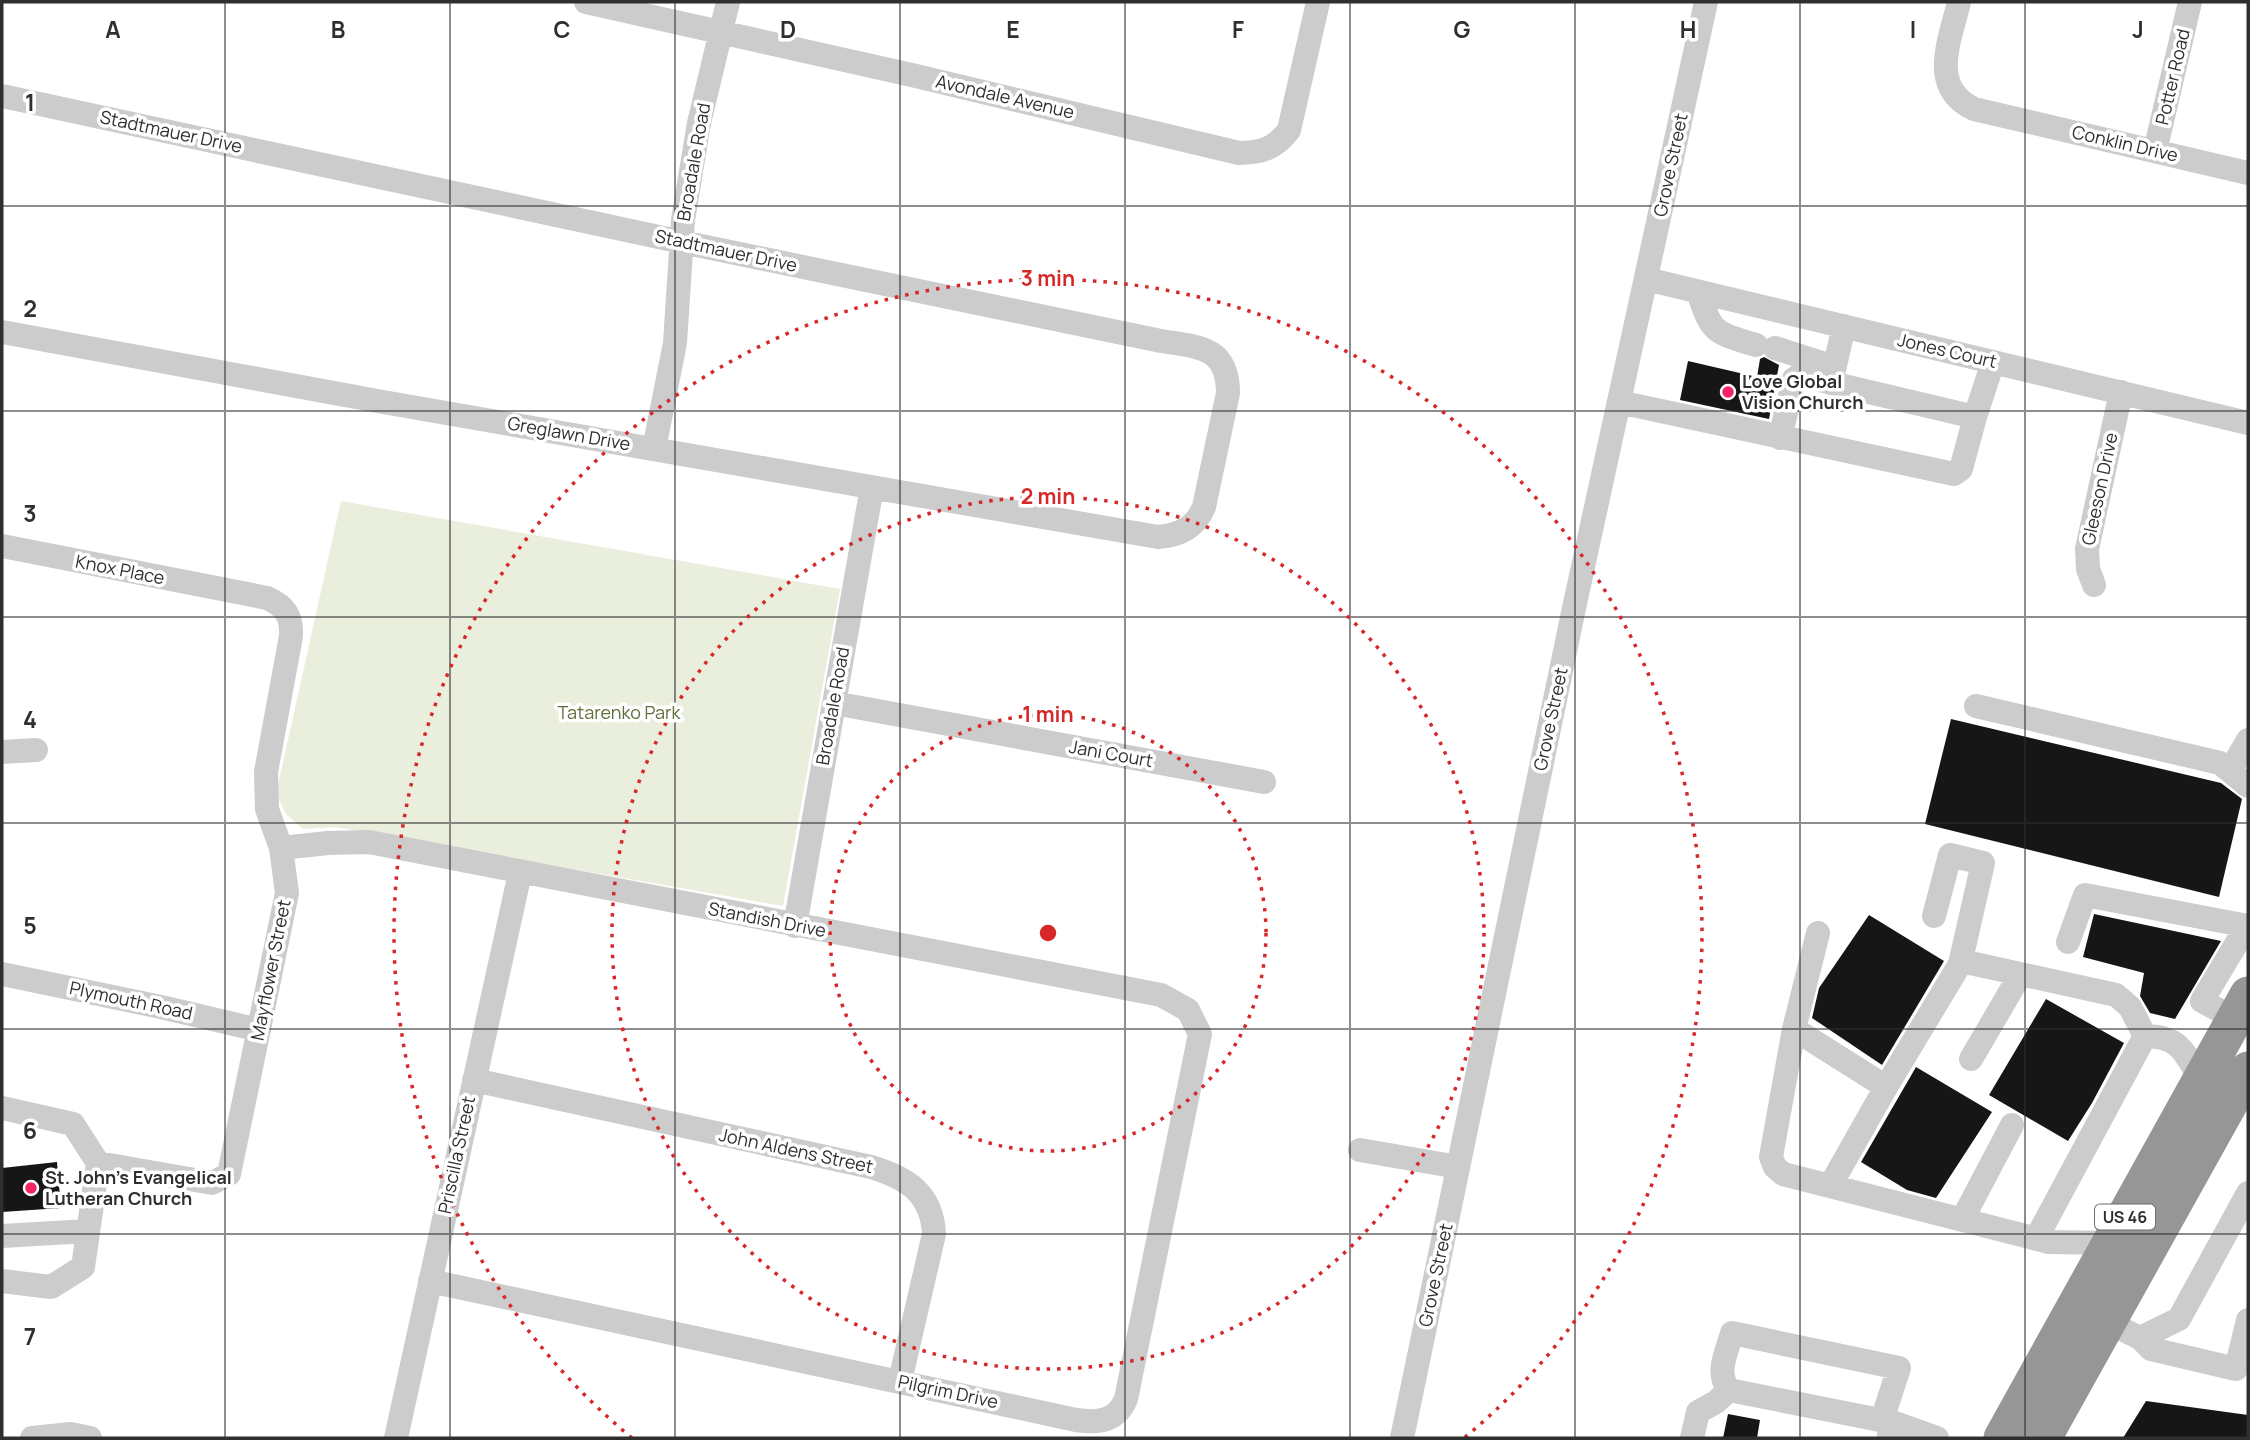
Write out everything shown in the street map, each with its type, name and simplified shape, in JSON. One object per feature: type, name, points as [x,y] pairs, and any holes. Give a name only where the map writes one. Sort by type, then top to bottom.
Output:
[{"type":"highway","name":"US 46","points":[[2002,1438],[2241,1007]]},
{"type":"highway","name":"US 46","points":[[2043,1438],[2248,1070]]},
{"type":"street","name":"Avondale Avenue","points":[[586,2],[916,76],[1240,153],[1255,153],[1276,145],[1289,130],[1318,2]]},
{"type":"street","name":"Broadale Road","points":[[654,449],[675,343],[682,242],[699,123],[728,2]]},
{"type":"street","name":"Grove Street","points":[[1402,1438],[1619,402],[1706,2]]},
{"type":"street","name":"Conklin Drive","points":[[1959,2],[1950,40],[1946,81],[1951,91],[1964,104],[2003,116],[2248,173]]},
{"type":"street","name":"Potter Road","points":[[2155,151],[2190,2]]},
{"type":"street","name":"Stadtmauer Drive","points":[[2,96],[682,242],[1206,348],[1223,366],[1228,379],[1228,393],[1204,507],[1199,517],[1183,532],[1158,537],[1136,533]]},
{"type":"street","name":"Jones Court","points":[[1646,279],[2248,423]]},
{"type":"street","points":[[1698,292],[1708,322],[1722,335],[1766,347],[1833,375],[1975,417]]},
{"type":"street","points":[[1833,375],[1844,326]]},
{"type":"street","name":"Greglawn Drive","points":[[2,332],[1136,533]]},
{"type":"street","points":[[1619,402],[1954,474],[1961,469],[1993,362]]},
{"type":"street","points":[[1780,438],[1794,379],[1800,375],[1833,375]]},
{"type":"street","name":"Gleeson Drive","points":[[2094,585],[2088,569],[2087,549],[2121,392]]},
{"type":"street","name":"Broadale Road","points":[[795,926],[872,487]]},
{"type":"street","name":"Knox Place","points":[[2,546],[239,593]]},
{"type":"street","name":"Mayflower Street","points":[[97,1163],[212,1183],[229,1174],[287,893],[281,848],[267,809],[265,791],[266,772],[291,636],[291,622],[288,613],[279,603],[239,593]]},
{"type":"street","name":"Jani Court","points":[[834,703],[1264,782]]},
{"type":"street","points":[[1976,706],[2220,763],[2239,779],[2248,740]]},
{"type":"street","points":[[2,752],[36,750]]},
{"type":"street","name":"Standish Drive","points":[[281,848],[369,842],[1161,995],[1182,1005],[1194,1019],[1200,1034],[1194,1069]]},
{"type":"street","points":[[1830,1186],[1961,961],[1983,863],[1950,855],[1934,916]]},
{"type":"street","name":"Priscilla Street","points":[[396,1438],[520,873]]},
{"type":"street","points":[[2068,942],[2085,895],[2248,926],[2202,1001],[2241,1007]]},
{"type":"street","points":[[1818,933],[1794,1029],[1771,1157],[1775,1167],[1783,1174],[2049,1242],[2111,1243]]},
{"type":"street","points":[[1961,961],[2116,995],[2130,1007],[2145,1036]]},
{"type":"street","name":"Plymouth Road","points":[[2,974],[259,1030]]},
{"type":"street","points":[[1971,1059],[2020,975]]},
{"type":"street","points":[[1794,1029],[1886,1087]]},
{"type":"street","points":[[2145,1036],[2161,1036],[2177,1044],[2185,1052],[2200,1079]]},
{"type":"street","points":[[2036,1239],[2145,1036]]},
{"type":"street","name":"Pilgrim Drive","points":[[430,1281],[900,1381],[1064,1428],[1097,1423],[1122,1408],[1126,1399],[1194,1069]]},
{"type":"street","name":"John Aldens Street","points":[[474,1080],[871,1167],[895,1175],[911,1185],[924,1199],[933,1216],[934,1234],[900,1381]]},
{"type":"street","points":[[2,1108],[73,1124],[97,1163],[83,1267],[51,1287],[2,1281]]},
{"type":"street","points":[[1962,1220],[2012,1125]]},
{"type":"street","points":[[1360,1150],[1458,1167]]},
{"type":"street","points":[[2140,1338],[2179,1319],[2248,1193]]},
{"type":"street","points":[[2,1236],[88,1231]]},
{"type":"street","points":[[2107,1322],[2140,1338],[2151,1349],[2236,1369],[2248,1320]]},
{"type":"street","points":[[1888,1427],[1899,1368],[1732,1333],[1721,1374],[1722,1381],[1729,1390],[1888,1427],[1937,1438]]},
{"type":"street","points":[[1692,1438],[1698,1412],[1716,1402],[1729,1390]]},
{"type":"street","points":[[32,1438],[71,1434],[90,1438]]},
{"type":"green space","name":"Tatarenko Park","points":[[341,501],[840,589],[783,906],[336,827],[303,829],[286,814],[276,794]]},
{"type":"building","name":"Love Global Vision Church","points":[[1764,357],[1779,365],[1769,419],[1680,400],[1688,361],[1757,377],[1760,359]]},
{"type":"building","points":[[1951,719],[2221,783],[2242,799],[2219,897],[1925,824]]},
{"type":"building","points":[[2094,914],[2221,941],[2175,1019],[2150,1013],[2140,996],[2144,973],[2083,957]]},
{"type":"building","points":[[1869,915],[1944,961],[1882,1065],[1812,1018],[1819,988]]},
{"type":"building","points":[[2046,999],[2124,1043],[2068,1141],[1989,1095]]},
{"type":"building","points":[[1916,1067],[1992,1112],[1936,1198],[1907,1190],[1861,1162]]},
{"type":"building","name":"St. John's Evangelical Lutheran Church","points":[[57,1162],[61,1208],[2,1212],[2,1168]]},
{"type":"building","points":[[2146,1401],[2248,1415],[2248,1438],[2123,1438]]},
{"type":"building","points":[[1728,1414],[1760,1420],[1757,1438],[1723,1438]]},
{"type":"place","name":"Love Global Vision Church","points":[[1728,392]]},
{"type":"place","name":"St. John's Evangelical Lutheran Church","points":[[31,1188]]}]
